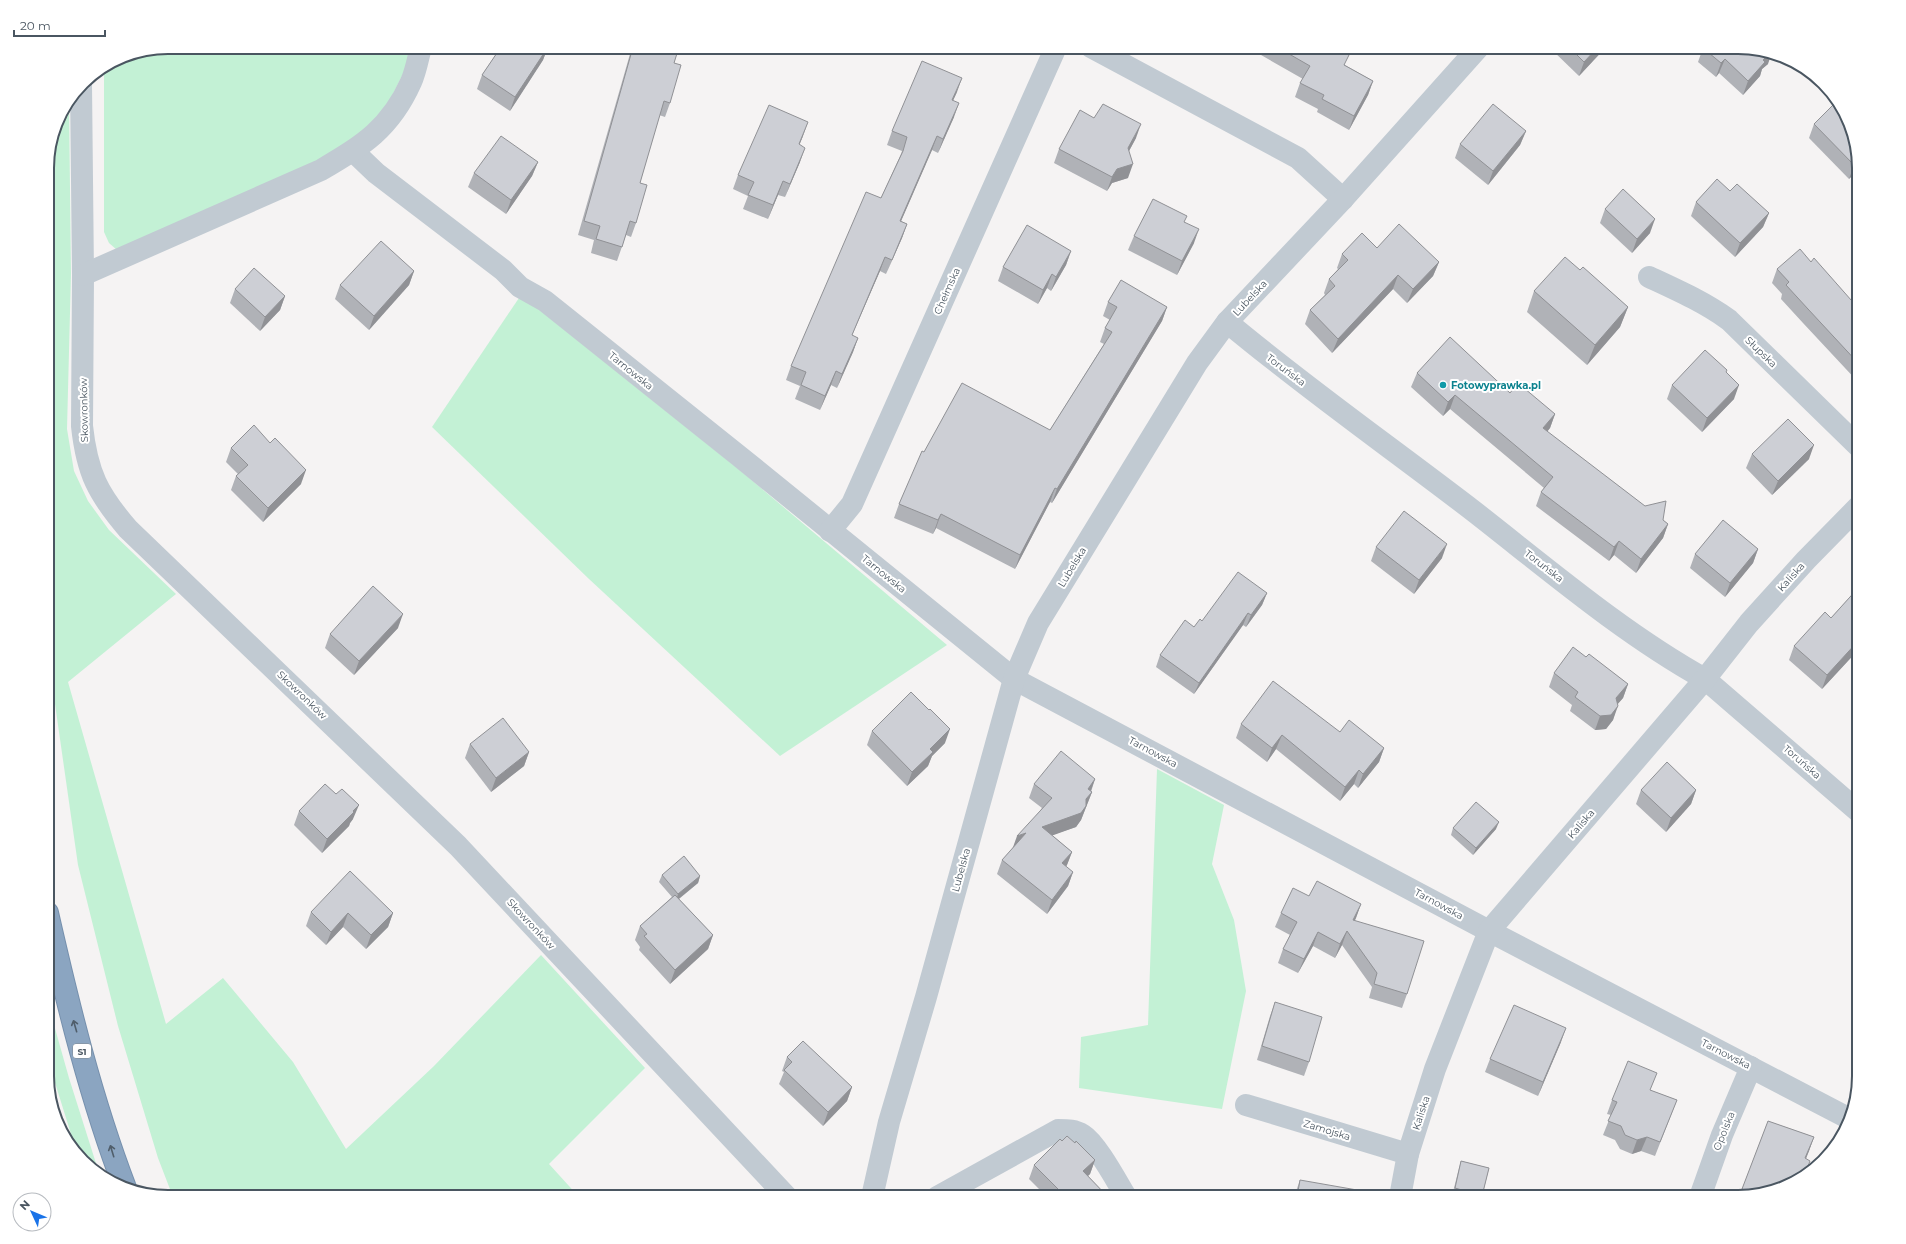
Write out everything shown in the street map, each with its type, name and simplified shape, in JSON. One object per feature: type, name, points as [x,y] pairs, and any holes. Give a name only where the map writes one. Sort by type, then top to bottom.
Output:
[{"type":"highway","name":"S1","points":[[54,943],[84,1059],[122,1180]]},
{"type":"street","points":[[83,275],[321,170],[353,151],[376,134],[394,112],[411,82],[419,54]]},
{"type":"street","name":"Chełmska","points":[[830,531],[852,504],[1053,54]]},
{"type":"street","points":[[1104,54],[1298,158],[1343,198]]},
{"type":"street","name":"Lubelska","points":[[874,1190],[890,1122],[1014,679],[1038,623],[1197,363],[1226,322],[1343,198],[1472,54]]},
{"type":"street","name":"Skowronków","points":[[81,94],[83,275],[82,426],[84,447],[91,473],[98,489],[110,508],[128,529],[458,846],[780,1190]]},
{"type":"street","name":"Tarnowska","points":[[353,151],[376,173],[503,270],[520,287],[545,301],[1014,679],[1845,1116]]},
{"type":"street","name":"Słupska","points":[[1649,277],[1702,302],[1729,320],[1852,440]]},
{"type":"street","name":"Toruńska","points":[[1226,322],[1271,359],[1481,517],[1599,609],[1688,669],[1706,679],[1852,806]]},
{"type":"street","name":"Kaliska","points":[[1401,1190],[1408,1154],[1435,1069],[1489,930],[1706,679],[1749,623],[1806,560],[1852,513]]},
{"type":"street","name":"Opolska","points":[[1702,1190],[1722,1135],[1752,1067]]},
{"type":"street","name":"Zamojska","points":[[1246,1105],[1408,1154]]},
{"type":"street","points":[[950,1190],[1058,1130],[1073,1130],[1084,1136],[1092,1144],[1122,1190]]},
{"type":"green space","points":[[160,54],[411,54],[409,62],[384,112],[360,137],[325,158],[117,250],[109,243],[104,232],[104,73],[138,58]]},
{"type":"green space","points":[[69,111],[71,274],[67,429],[74,471],[88,501],[109,530],[176,594],[68,682],[166,1024],[223,978],[293,1062],[346,1149],[434,1066],[541,955],[645,1068],[549,1164],[573,1190],[170,1190],[158,1158],[118,1026],[78,865],[54,697],[54,160],[58,138]]},
{"type":"green space","points":[[521,295],[736,467],[947,645],[780,756],[589,579],[432,427]]},
{"type":"green space","points":[[1157,769],[1224,805],[1212,864],[1234,920],[1246,991],[1222,1109],[1079,1088],[1081,1037],[1148,1025]]},
{"type":"green space","points":[[54,1025],[96,1165],[73,1140],[54,1079]]},
{"type":"building","points":[[496,54],[543,54],[515,97],[482,75]]},
{"type":"building","points":[[631,54],[677,54],[674,63],[681,65],[670,103],[664,101],[640,183],[647,185],[636,223],[630,221],[622,247],[596,239],[600,226],[584,221]]},
{"type":"building","points":[[1289,54],[1347,54],[1349,55],[1344,65],[1373,81],[1354,116],[1322,99],[1324,95],[1300,83],[1310,66]]},
{"type":"building","points":[[1576,54],[1591,54],[1584,62]]},
{"type":"building","points":[[1710,54],[1738,54],[1766,58],[1763,60],[1765,62],[1748,81],[1725,59],[1721,63]]},
{"type":"building","points":[[922,61],[962,78],[952,100],[959,103],[943,139],[937,136],[900,221],[907,224],[892,260],[885,257],[852,335],[858,338],[842,374],[836,371],[825,396],[801,385],[806,372],[791,366],[866,192],[881,198],[903,151],[907,137],[892,131]]},
{"type":"building","points":[[1103,104],[1141,124],[1128,148],[1133,164],[1117,169],[1112,177],[1059,149],[1080,110],[1094,118]]},
{"type":"building","points":[[1493,104],[1526,131],[1493,171],[1460,144]]},
{"type":"building","points":[[769,105],[808,122],[799,144],[805,148],[790,184],[783,181],[773,205],[748,195],[754,182],[738,175]]},
{"type":"building","points":[[1833,105],[1846,131],[1852,163],[1814,124]]},
{"type":"building","points":[[501,136],[538,162],[511,200],[474,173]]},
{"type":"building","points":[[1717,179],[1730,191],[1737,184],[1769,213],[1740,243],[1696,202]]},
{"type":"building","points":[[1623,189],[1655,219],[1637,239],[1605,209]]},
{"type":"building","points":[[1153,199],[1187,216],[1184,222],[1199,229],[1182,261],[1134,236]]},
{"type":"building","points":[[1399,224],[1439,262],[1413,289],[1398,275],[1338,339],[1310,310],[1335,286],[1329,279],[1348,260],[1342,254],[1362,233],[1377,248]]},
{"type":"building","points":[[1027,225],[1071,251],[1056,277],[1052,274],[1043,290],[1003,267]]},
{"type":"building","points":[[381,241],[414,271],[374,316],[340,285]]},
{"type":"building","points":[[1800,249],[1811,262],[1814,258],[1852,301],[1852,356],[1786,285],[1789,282],[1777,269]]},
{"type":"building","points":[[1565,257],[1580,270],[1583,267],[1628,307],[1595,345],[1534,291]]},
{"type":"building","points":[[254,268],[285,296],[265,317],[235,289]]},
{"type":"building","points":[[1121,280],[1167,307],[1057,489],[1055,488],[1020,555],[941,514],[938,520],[899,504],[922,451],[924,452],[962,383],[1050,430],[1112,332],[1105,328],[1117,307],[1108,302]]},
{"type":"building","points":[[1450,337],[1510,393],[1518,383],[1555,414],[1543,428],[1645,506],[1666,501],[1663,520],[1668,524],[1641,559],[1619,541],[1614,547],[1541,492],[1553,477],[1455,395],[1448,402],[1417,373]]},
{"type":"building","points":[[1705,350],[1727,370],[1726,372],[1739,385],[1707,418],[1672,385]]},
{"type":"building","points":[[1788,419],[1814,445],[1778,481],[1752,454]]},
{"type":"building","points":[[254,425],[270,443],[275,438],[306,470],[268,508],[236,476],[248,465],[231,448]]},
{"type":"building","points":[[1404,511],[1447,544],[1419,580],[1376,547]]},
{"type":"building","points":[[1723,520],[1758,549],[1730,583],[1695,554]]},
{"type":"building","points":[[1238,572],[1267,593],[1251,615],[1248,613],[1199,683],[1160,655],[1185,620],[1194,627],[1200,619],[1202,621]]},
{"type":"building","points":[[373,586],[403,614],[359,661],[330,634]]},
{"type":"building","points":[[1852,595],[1852,648],[1827,675],[1794,646],[1825,612],[1831,618]]},
{"type":"building","points":[[1573,647],[1586,657],[1589,654],[1628,684],[1616,698],[1618,706],[1611,715],[1600,716],[1575,697],[1578,692],[1554,673]]},
{"type":"building","points":[[1273,681],[1340,732],[1349,720],[1384,748],[1363,774],[1359,770],[1345,787],[1282,735],[1272,748],[1241,724]]},
{"type":"building","points":[[911,692],[950,729],[930,749],[933,752],[912,772],[872,731]]},
{"type":"building","points":[[503,718],[529,752],[496,778],[470,744]]},
{"type":"building","points":[[1061,751],[1095,779],[1088,789],[1092,792],[1086,799],[1086,806],[1081,813],[1042,827],[1072,852],[1062,863],[1073,872],[1052,900],[1002,860],[1026,833],[1017,836],[1052,798],[1034,784]]},
{"type":"building","points":[[1667,762],[1696,790],[1671,818],[1641,790]]},
{"type":"building","points":[[325,784],[336,794],[342,789],[359,805],[327,839],[299,811]]},
{"type":"building","points":[[1476,802],[1499,822],[1476,848],[1453,828]]},
{"type":"building","points":[[684,856],[700,876],[678,894],[662,875]]},
{"type":"building","points":[[350,871],[393,913],[371,935],[348,913],[331,932],[311,912]]},
{"type":"building","points":[[1317,881],[1361,904],[1353,920],[1424,941],[1407,994],[1374,984],[1377,973],[1347,931],[1340,944],[1318,932],[1304,959],[1283,949],[1297,922],[1281,913],[1293,888],[1309,896]]},
{"type":"building","points":[[675,895],[713,935],[675,970],[644,936],[647,934],[640,926]]},
{"type":"building","points":[[1275,1002],[1322,1017],[1309,1062],[1262,1046]]},
{"type":"building","points":[[1514,1005],[1566,1028],[1543,1082],[1490,1059]]},
{"type":"building","points":[[803,1041],[852,1087],[828,1112],[784,1070],[792,1062],[787,1057]]},
{"type":"building","points":[[1628,1061],[1657,1073],[1650,1090],[1677,1100],[1660,1142],[1647,1137],[1637,1140],[1625,1135],[1621,1126],[1608,1121],[1617,1102],[1612,1100]]},
{"type":"building","points":[[1768,1121],[1814,1137],[1805,1158],[1810,1161],[1808,1166],[1802,1171],[1775,1184],[1753,1189],[1742,1189]]},
{"type":"building","points":[[1067,1136],[1075,1143],[1076,1141],[1095,1160],[1083,1171],[1101,1190],[1059,1190],[1034,1165],[1060,1139],[1062,1141]]},
{"type":"building","points":[[1461,1161],[1489,1168],[1484,1190],[1462,1190],[1455,1188]]},
{"type":"building","points":[[1300,1180],[1357,1190],[1298,1190]]},
{"type":"place","name":"Fotowyprawka.pl","points":[[1443,385]]}]
